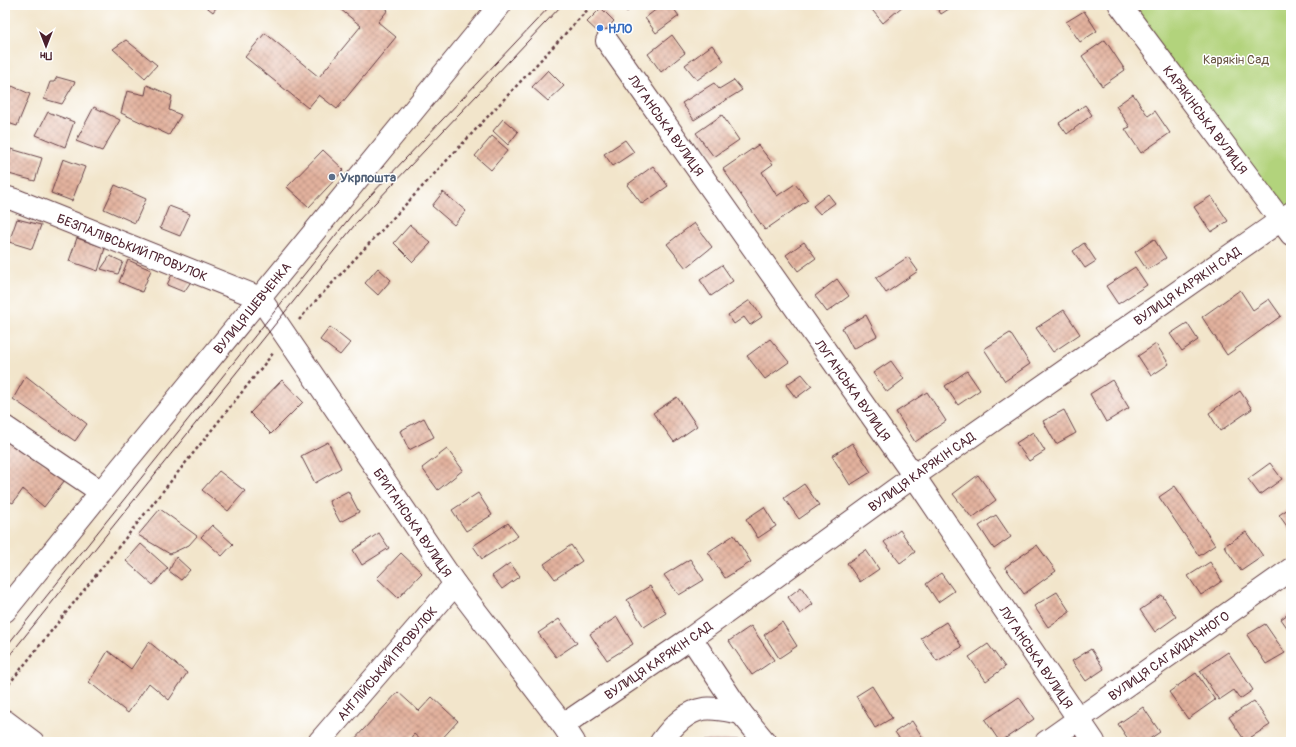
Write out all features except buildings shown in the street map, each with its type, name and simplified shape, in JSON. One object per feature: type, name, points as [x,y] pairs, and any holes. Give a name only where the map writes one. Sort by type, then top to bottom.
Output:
[{"type":"street","name":"ВУЛИЦЯ ШЕВЧЕНКА","points":[[5,612],[101,492],[500,5]]},
{"type":"street","name":"КАРЯКІНСЬКА ВУЛИЦЯ","points":[[1120,5],[1288,222]]},
{"type":"street","name":"ЛУГАНСЬКА ВУЛИЦЯ","points":[[607,41],[914,476],[1094,742]]},
{"type":"street","name":"БЕЗПАЛІВСЬКИЙ ПРОВУЛОК","points":[[5,197],[260,298]]},
{"type":"street","name":"ВУЛИЦЯ КАРЯКІН САД","points":[[568,733],[691,638],[914,476],[1288,222]]},
{"type":"street","name":"БРИТАНСЬКА ВУЛИЦЯ","points":[[260,298],[455,584],[568,733]]},
{"type":"street","points":[[5,427],[101,492]]},
{"type":"street","name":"ВУЛИЦЯ САГАЙДАЧНОГО","points":[[1046,742],[1291,569]]},
{"type":"street","name":"АНГЛІЙСЬКИЙ ПРОВУЛОК","points":[[319,742],[455,584]]},
{"type":"street","points":[[691,638],[741,713],[765,742]]},
{"type":"street","points":[[661,742],[667,733],[677,723],[702,709],[741,713]]},
{"type":"street","points":[[5,721],[33,742]]},
{"type":"green space","name":"Карякін Сад","points":[[1127,5],[1291,5],[1291,224]]},
{"type":"tram line","points":[[5,648],[351,216],[551,5]]},
{"type":"tram line","points":[[5,661],[358,221],[562,5]]},
{"type":"place","name":"НЛО","points":[[600,28]]},
{"type":"place","name":"Укрпошта","points":[[332,177]]}]
